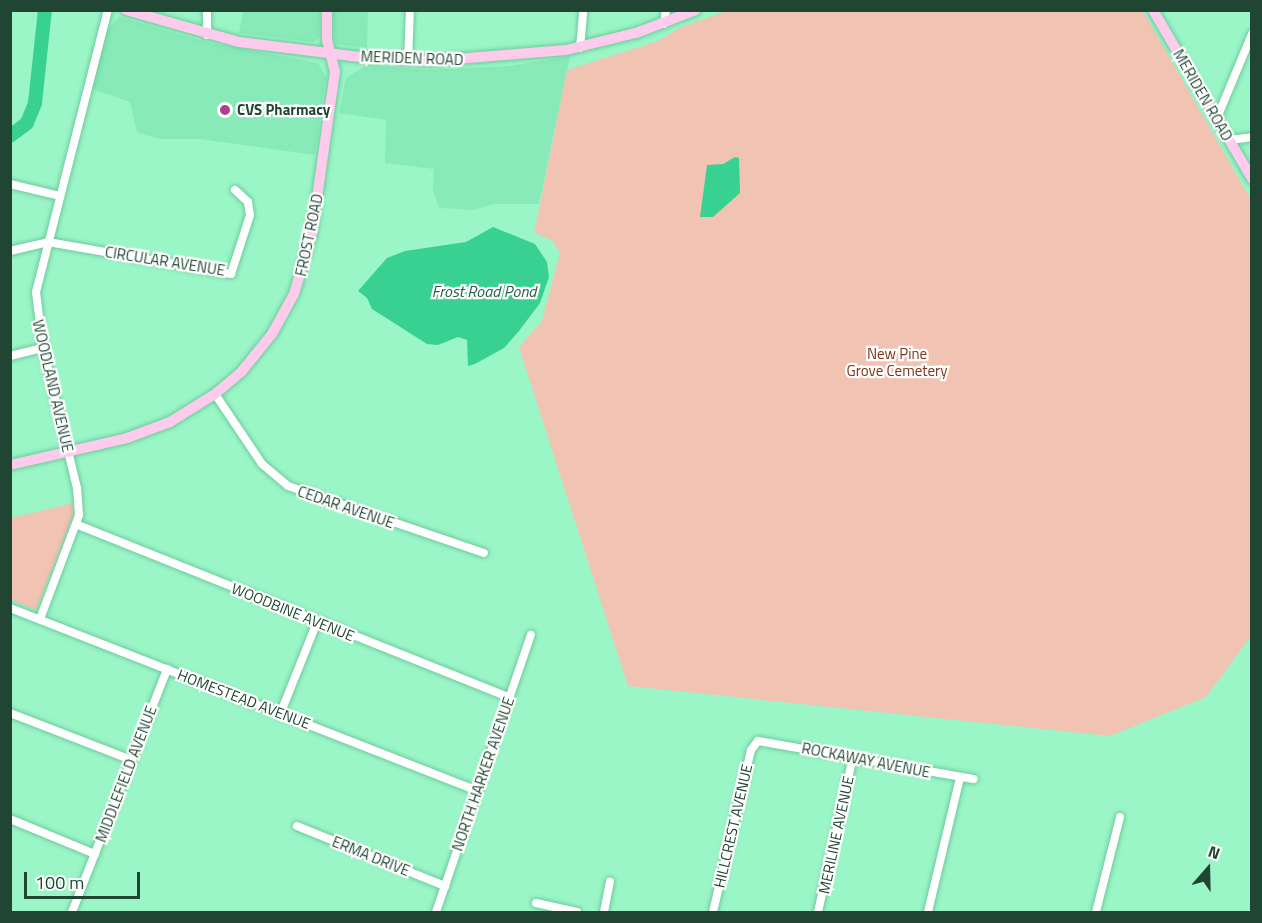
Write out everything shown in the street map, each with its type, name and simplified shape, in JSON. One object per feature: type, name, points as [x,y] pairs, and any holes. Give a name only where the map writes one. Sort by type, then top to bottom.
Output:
[{"type":"main road","name":"MERIDEN ROAD","points":[[126,10],[207,35],[331,54],[408,61],[499,59],[580,48],[663,24],[696,10]]},
{"type":"main road","name":"FROST ROAD","points":[[10,465],[152,429],[215,394],[260,351],[281,320],[300,280],[321,175],[334,72],[327,10]]},
{"type":"main road","name":"MERIDEN ROAD","points":[[1153,10],[1251,179]]},
{"type":"street","name":"WOODLAND AVENUE","points":[[40,619],[78,525],[77,488],[43,348],[35,300],[108,10]]},
{"type":"street","points":[[207,10],[207,35]]},
{"type":"street","points":[[408,61],[410,10]]},
{"type":"street","points":[[580,48],[583,10]]},
{"type":"street","points":[[663,24],[666,10]]},
{"type":"street","points":[[1217,118],[1251,34]]},
{"type":"street","points":[[1229,140],[1251,137]]},
{"type":"street","points":[[10,184],[60,196]]},
{"type":"street","name":"CIRCULAR AVENUE","points":[[10,250],[48,242],[231,274],[250,215],[248,202],[235,190]]},
{"type":"street","points":[[10,356],[43,348]]},
{"type":"street","name":"CEDAR AVENUE","points":[[215,394],[262,464],[288,486],[484,553]]},
{"type":"street","name":"WOODBINE AVENUE","points":[[78,525],[509,697]]},
{"type":"street","name":"HOMESTEAD AVENUE","points":[[10,608],[281,712],[478,791]]},
{"type":"street","points":[[281,712],[317,622]]},
{"type":"street","name":"NORTH HARKER AVENUE","points":[[436,912],[531,635]]},
{"type":"street","name":"MIDDLEFIELD AVENUE","points":[[72,912],[167,669]]},
{"type":"street","points":[[10,713],[132,760]]},
{"type":"street","name":"ROCKAWAY AVENUE","points":[[758,741],[960,778],[974,778]]},
{"type":"street","name":"HILLCREST AVENUE","points":[[713,912],[751,750],[758,741]]},
{"type":"street","name":"MERILINE AVENUE","points":[[819,912],[853,757]]},
{"type":"street","points":[[928,912],[960,778]]},
{"type":"street","points":[[1096,912],[1120,817]]},
{"type":"street","points":[[10,819],[95,854]]},
{"type":"street","name":"ERMA DRIVE","points":[[297,826],[445,885]]},
{"type":"street","points":[[604,912],[610,882]]},
{"type":"street","points":[[536,903],[577,912]]},
{"type":"shaded area","points":[[243,11],[320,11],[319,38],[313,42],[239,33]]},
{"type":"shaded area","points":[[333,11],[368,11],[367,48],[335,44]]},
{"type":"shaded area","points":[[119,17],[206,42],[318,63],[326,77],[315,155],[200,139],[160,139],[137,132],[130,102],[92,89],[109,28]]},
{"type":"shaded area","points":[[570,56],[539,204],[493,204],[474,210],[439,208],[433,191],[434,169],[385,163],[386,120],[339,113],[346,78],[367,65],[427,70],[510,66]]},
{"type":"green space","name":"New Pine Grove Cemetery","points":[[727,11],[1143,11],[1251,200],[1251,636],[1206,697],[1110,736],[628,686],[519,347],[542,321],[560,253],[552,240],[534,233],[567,70],[658,41],[679,28]]},
{"type":"green space","points":[[73,503],[73,518],[36,610],[11,600],[11,518]]},
{"type":"water","points":[[735,157],[739,158],[740,193],[713,217],[700,217],[707,165],[723,164]]},
{"type":"water","name":"Frost Road Pond","points":[[493,227],[535,244],[547,262],[549,277],[540,303],[519,331],[504,348],[475,364],[468,366],[467,340],[458,337],[438,345],[427,344],[372,309],[367,298],[358,291],[387,258],[405,251],[466,242]]},
{"type":"waterway","points":[[10,136],[27,123],[35,103],[45,10]]},
{"type":"place","name":"CVS Pharmacy","points":[[225,110]]}]
